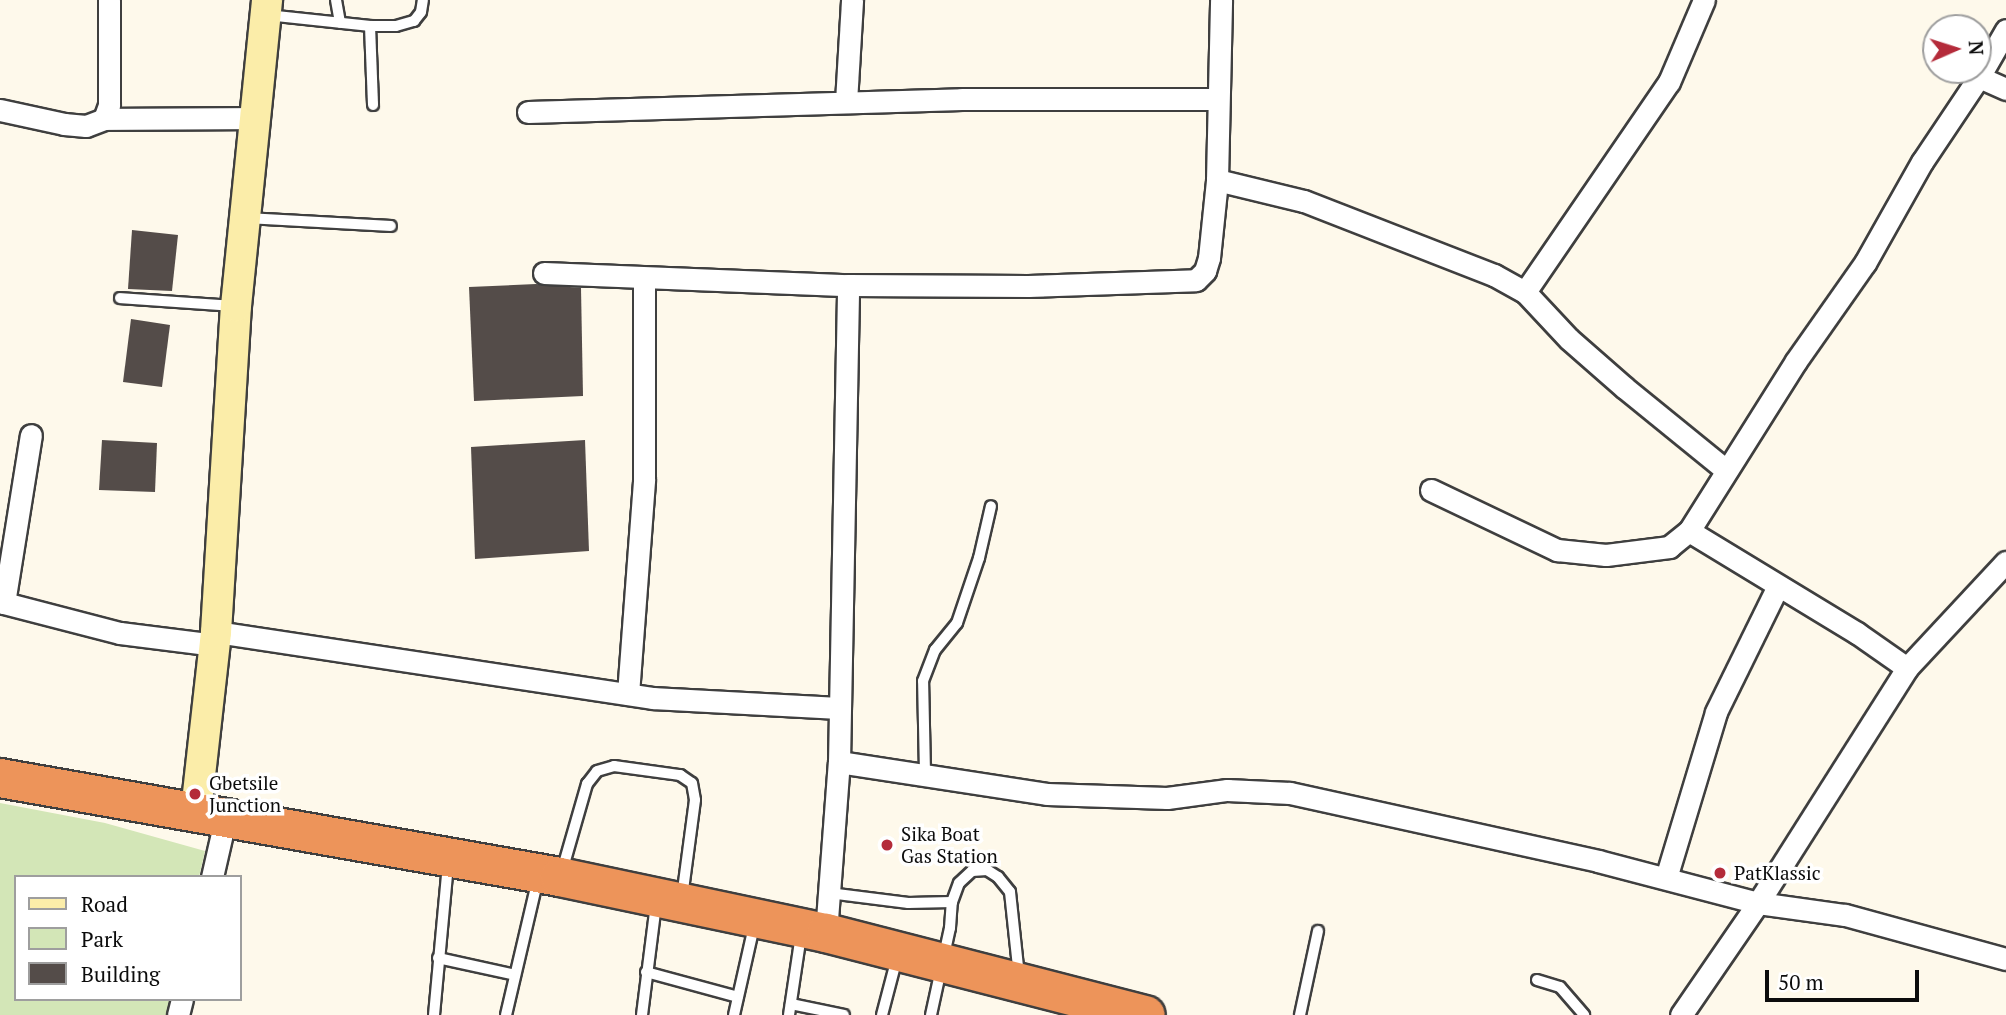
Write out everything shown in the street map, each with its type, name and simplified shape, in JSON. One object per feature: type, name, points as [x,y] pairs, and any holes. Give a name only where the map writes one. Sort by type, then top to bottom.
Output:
[{"type":"highway","points":[[0,778],[211,813],[550,875],[814,930],[1146,1015]]},
{"type":"street","points":[[104,119],[109,105],[109,0]]},
{"type":"street","points":[[846,102],[852,0]]},
{"type":"street","points":[[544,273],[848,285],[1028,286],[1196,280],[1205,271],[1209,258],[1217,180],[1221,0]]},
{"type":"street","points":[[1525,292],[1669,82],[1704,0]]},
{"type":"street","points":[[212,875],[216,638],[236,306],[265,7]]},
{"type":"street","points":[[1992,54],[2006,30]]},
{"type":"street","points":[[1431,490],[1488,520],[1557,550],[1606,555],[1670,547],[1689,531],[1796,360],[1865,263],[1922,162],[1974,84]]},
{"type":"street","points":[[528,112],[846,102],[1218,99]]},
{"type":"street","points":[[0,110],[86,126],[104,119],[254,118]]},
{"type":"street","points":[[1217,180],[1304,201],[1494,275],[1525,292],[1597,363],[1726,470]]},
{"type":"street","points":[[628,694],[644,479],[645,278]]},
{"type":"street","points":[[814,930],[829,893],[839,762],[848,285]]},
{"type":"street","points":[[31,435],[2,602],[120,633],[216,638],[653,698],[838,708]]},
{"type":"street","points":[[1689,531],[1857,633],[1907,668]]},
{"type":"street","points":[[1681,1015],[1758,903],[1907,668],[2003,572]]},
{"type":"street","points":[[1666,878],[1716,712],[1778,586]]},
{"type":"street","points":[[839,762],[925,773],[1047,794],[1167,798],[1227,790],[1290,793],[1666,878],[1758,903],[1845,915],[2006,959]]},
{"type":"lane","points":[[336,0],[340,23]]},
{"type":"lane","points":[[265,7],[340,23],[396,26],[414,21],[421,12],[424,0]]},
{"type":"lane","points":[[370,26],[373,105]]},
{"type":"lane","points":[[244,217],[391,226]]},
{"type":"lane","points":[[120,299],[236,306]]},
{"type":"lane","points":[[925,773],[922,681],[934,650],[957,623],[979,558],[991,506]]},
{"type":"lane","points":[[506,1015],[515,975],[550,875],[587,783],[597,771],[614,766],[680,775],[692,783],[695,800],[669,901],[646,972],[642,1015]]},
{"type":"lane","points":[[434,1015],[449,856]]},
{"type":"lane","points":[[931,1015],[943,963],[952,902],[959,883],[972,872],[987,870],[998,877],[1010,892],[1019,983]]},
{"type":"lane","points":[[829,893],[908,903],[952,902]]},
{"type":"lane","points":[[734,1015],[756,918]]},
{"type":"lane","points":[[814,930],[790,1009],[844,1015]]},
{"type":"lane","points":[[1300,1015],[1318,931]]},
{"type":"lane","points":[[882,1015],[898,952]]},
{"type":"lane","points":[[438,958],[515,975]]},
{"type":"lane","points":[[646,972],[738,997]]},
{"type":"lane","points":[[1537,980],[1560,987],[1584,1015]]},
{"type":"green space","points":[[0,803],[105,823],[205,851],[199,875],[14,875],[14,1001],[170,1001],[167,1015],[0,1015]]},
{"type":"building","points":[[132,230],[178,235],[172,291],[128,289]]},
{"type":"building","points":[[536,284],[581,288],[583,396],[474,401],[469,287]]},
{"type":"building","points":[[131,319],[170,325],[162,387],[123,382]]},
{"type":"building","points":[[102,440],[157,443],[155,492],[99,490]]},
{"type":"building","points":[[585,440],[589,551],[475,559],[471,447]]},
{"type":"place","name":"Gbetsile Junction","points":[[195,794]]},
{"type":"place","name":"Sika Boat Gas Station","points":[[887,845]]},
{"type":"place","name":"PatKlassic","points":[[1720,873]]}]
